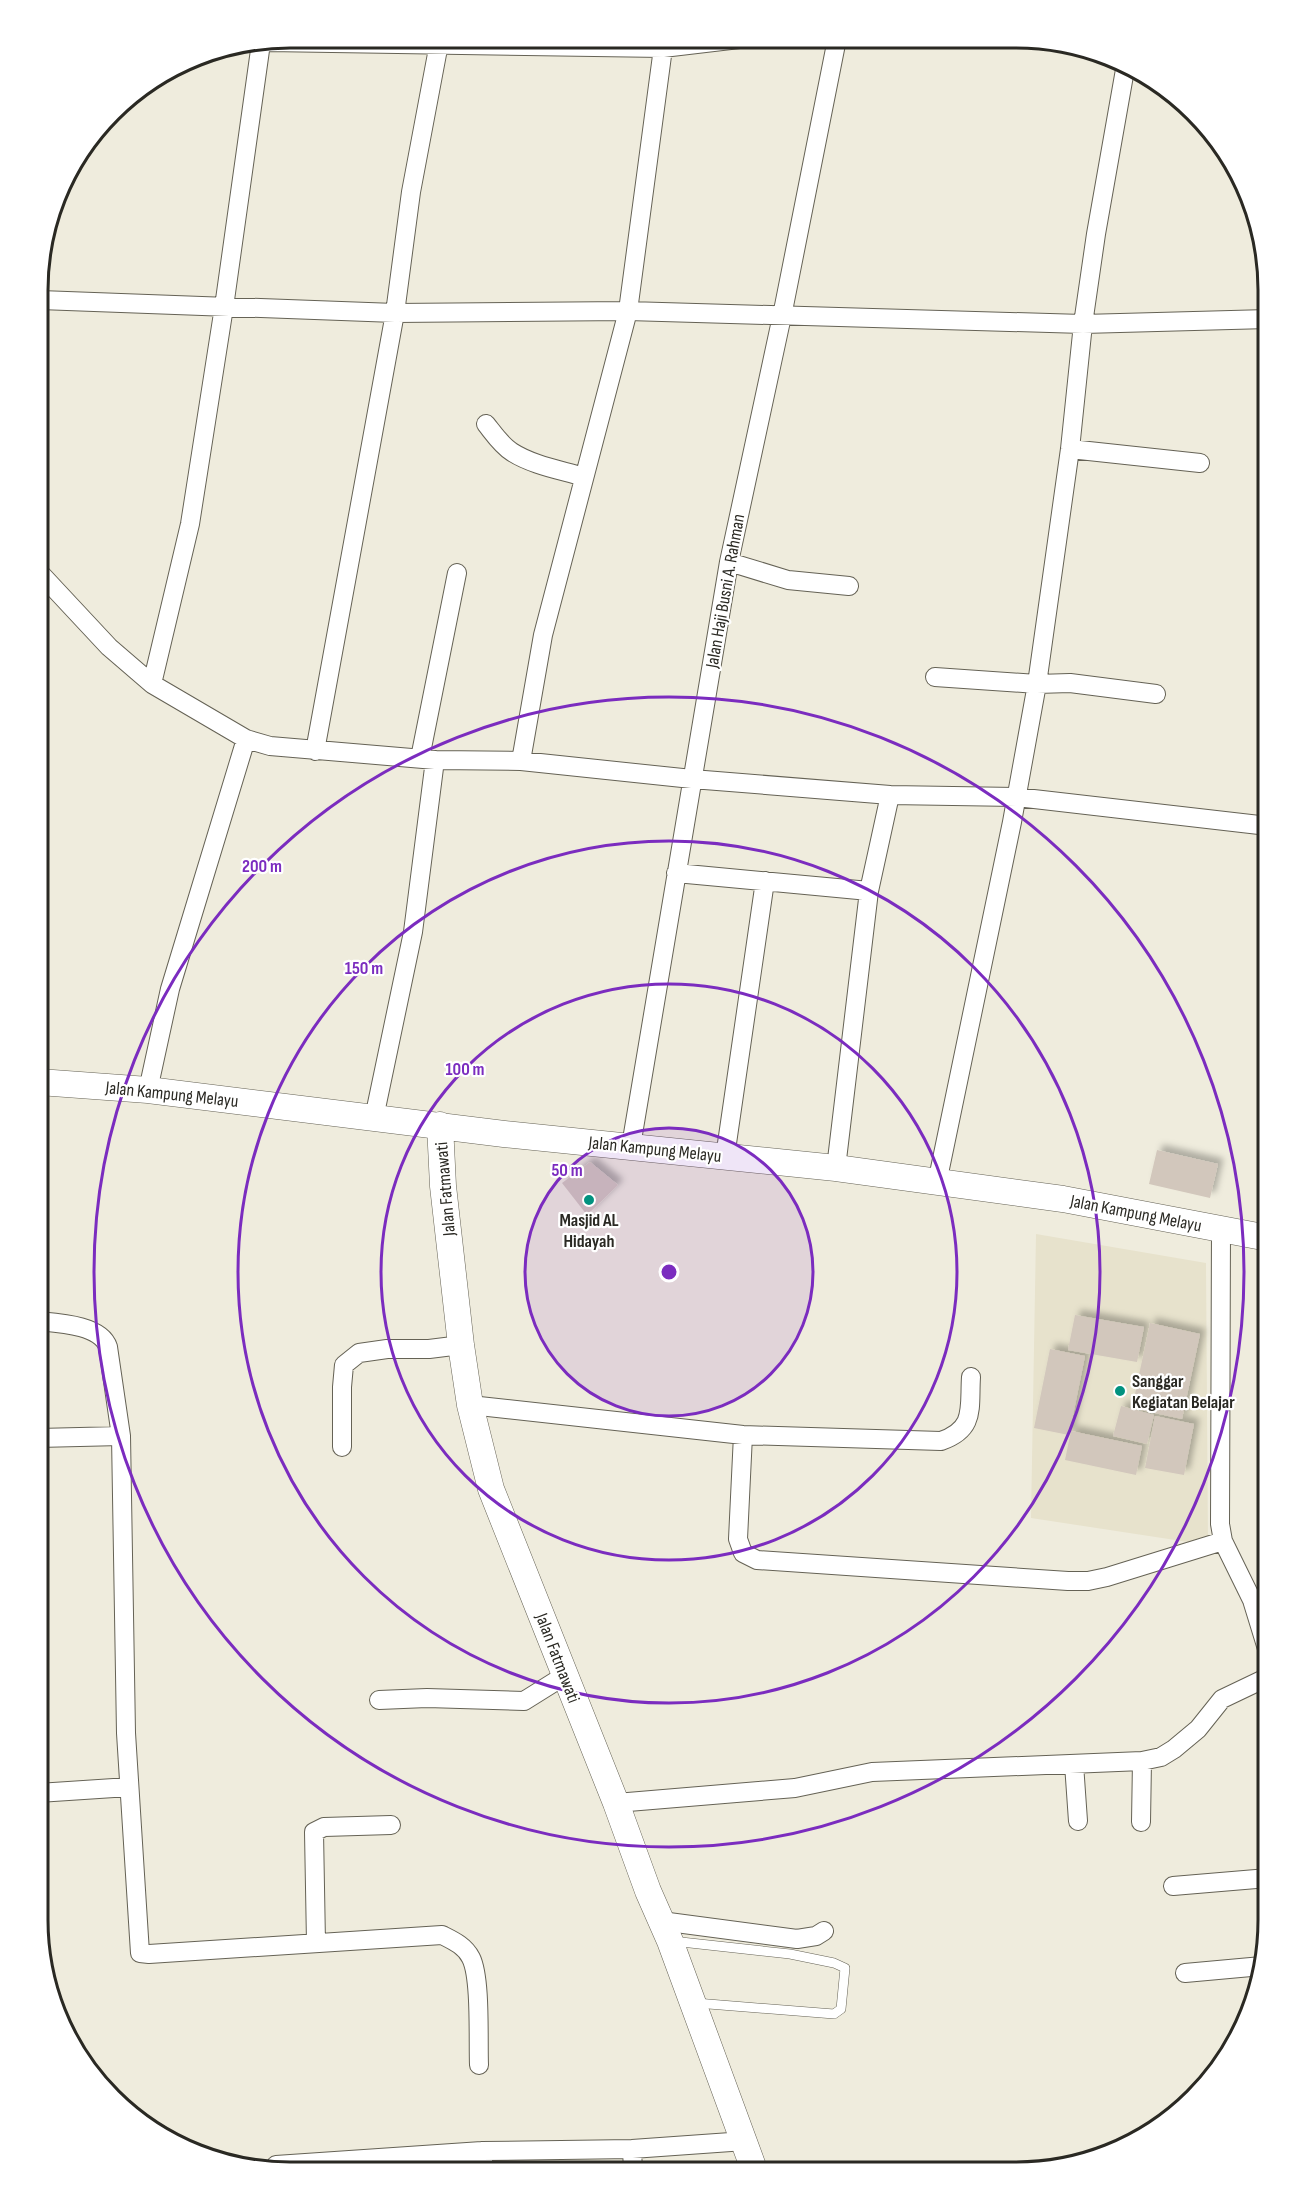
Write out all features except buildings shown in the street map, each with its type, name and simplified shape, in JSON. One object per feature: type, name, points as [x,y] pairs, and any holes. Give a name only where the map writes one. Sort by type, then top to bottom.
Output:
[{"type":"main road","name":"Jalan Kampung Melayu","points":[[48,1083],[148,1090],[374,1118],[836,1168],[1063,1199],[1258,1236]]},
{"type":"main road","name":"Jalan Fatmawati","points":[[440,1125],[443,1186],[460,1345],[470,1405],[491,1490],[616,1803],[752,2162]]},
{"type":"street","points":[[315,751],[395,313],[411,192],[438,48]]},
{"type":"street","points":[[521,761],[543,635],[628,311],[663,48]]},
{"type":"street","name":"Jalan Haji Busni A. Rahman","points":[[631,1146],[729,562],[782,316],[835,48]]},
{"type":"street","points":[[152,684],[185,547],[224,307],[260,50]]},
{"type":"street","points":[[937,1183],[1016,797],[1036,684],[1070,449],[1083,324],[1108,160],[1124,74]]},
{"type":"street","points":[[48,300],[395,313],[628,311],[1083,324],[1258,319]]},
{"type":"street","points":[[486,424],[502,444],[513,453],[584,477]]},
{"type":"street","points":[[1070,449],[1200,464]]},
{"type":"street","points":[[729,562],[788,580],[849,586]]},
{"type":"street","points":[[374,1118],[413,932],[427,759],[457,573]]},
{"type":"street","points":[[48,582],[109,647],[152,684],[246,739],[270,747],[427,759],[521,761],[692,779],[890,795],[1016,797],[1258,825]]},
{"type":"street","points":[[935,677],[1036,684],[1070,683],[1156,694]]},
{"type":"street","points":[[148,1090],[170,990],[246,739]]},
{"type":"street","points":[[836,1168],[868,891],[890,795]]},
{"type":"street","points":[[676,873],[868,891]]},
{"type":"street","points":[[725,1157],[765,881]]},
{"type":"street","points":[[1221,1229],[1220,1515],[1223,1541],[1252,1600],[1258,1620]]},
{"type":"street","points":[[48,1322],[96,1332],[106,1340],[121,1436],[126,1733],[140,1953],[442,1935],[459,1943],[471,1957],[476,1974],[479,2066]]},
{"type":"street","points":[[342,1446],[344,1365],[359,1353],[460,1345]]},
{"type":"street","points":[[470,1405],[743,1435],[940,1442],[955,1436],[964,1427],[969,1416],[971,1377]]},
{"type":"street","points":[[743,1435],[738,1539],[743,1553],[757,1560],[1088,1581],[1223,1541]]},
{"type":"street","points":[[48,1438],[121,1436]]},
{"type":"street","points":[[379,1700],[427,1698],[524,1701],[564,1676]]},
{"type":"street","points":[[616,1803],[795,1788],[872,1772],[1142,1761],[1161,1757],[1174,1749],[1198,1729],[1222,1699],[1258,1682]]},
{"type":"street","points":[[1141,1822],[1142,1761]]},
{"type":"street","points":[[1074,1764],[1078,1821]]},
{"type":"street","points":[[48,1792],[129,1787]]},
{"type":"street","points":[[316,1943],[314,1832],[324,1827],[392,1825]]},
{"type":"street","points":[[1173,1886],[1258,1879]]},
{"type":"street","points":[[665,1931],[796,1939],[816,1936],[824,1931]]},
{"type":"street","points":[[1185,1973],[1253,1967]]},
{"type":"street","points":[[320,2162],[482,2151],[632,2149],[745,2140]]},
{"type":"street","points":[[632,2149],[633,2162]]},
{"type":"street","points":[[482,2151],[483,2162]]},
{"type":"lane","points":[[665,1931],[834,1963],[844,1968],[841,2009],[834,2014],[693,2002]]},
{"type":"shaded area","name":"Sanggar Kegiatan Belajar","points":[[1036,1234],[1206,1263],[1208,1545],[1031,1518]]},
{"type":"place","name":"Masjid AL Hidayah","points":[[589,1200]]},
{"type":"place","name":"Sanggar Kegiatan Belajar","points":[[1120,1391]]}]
